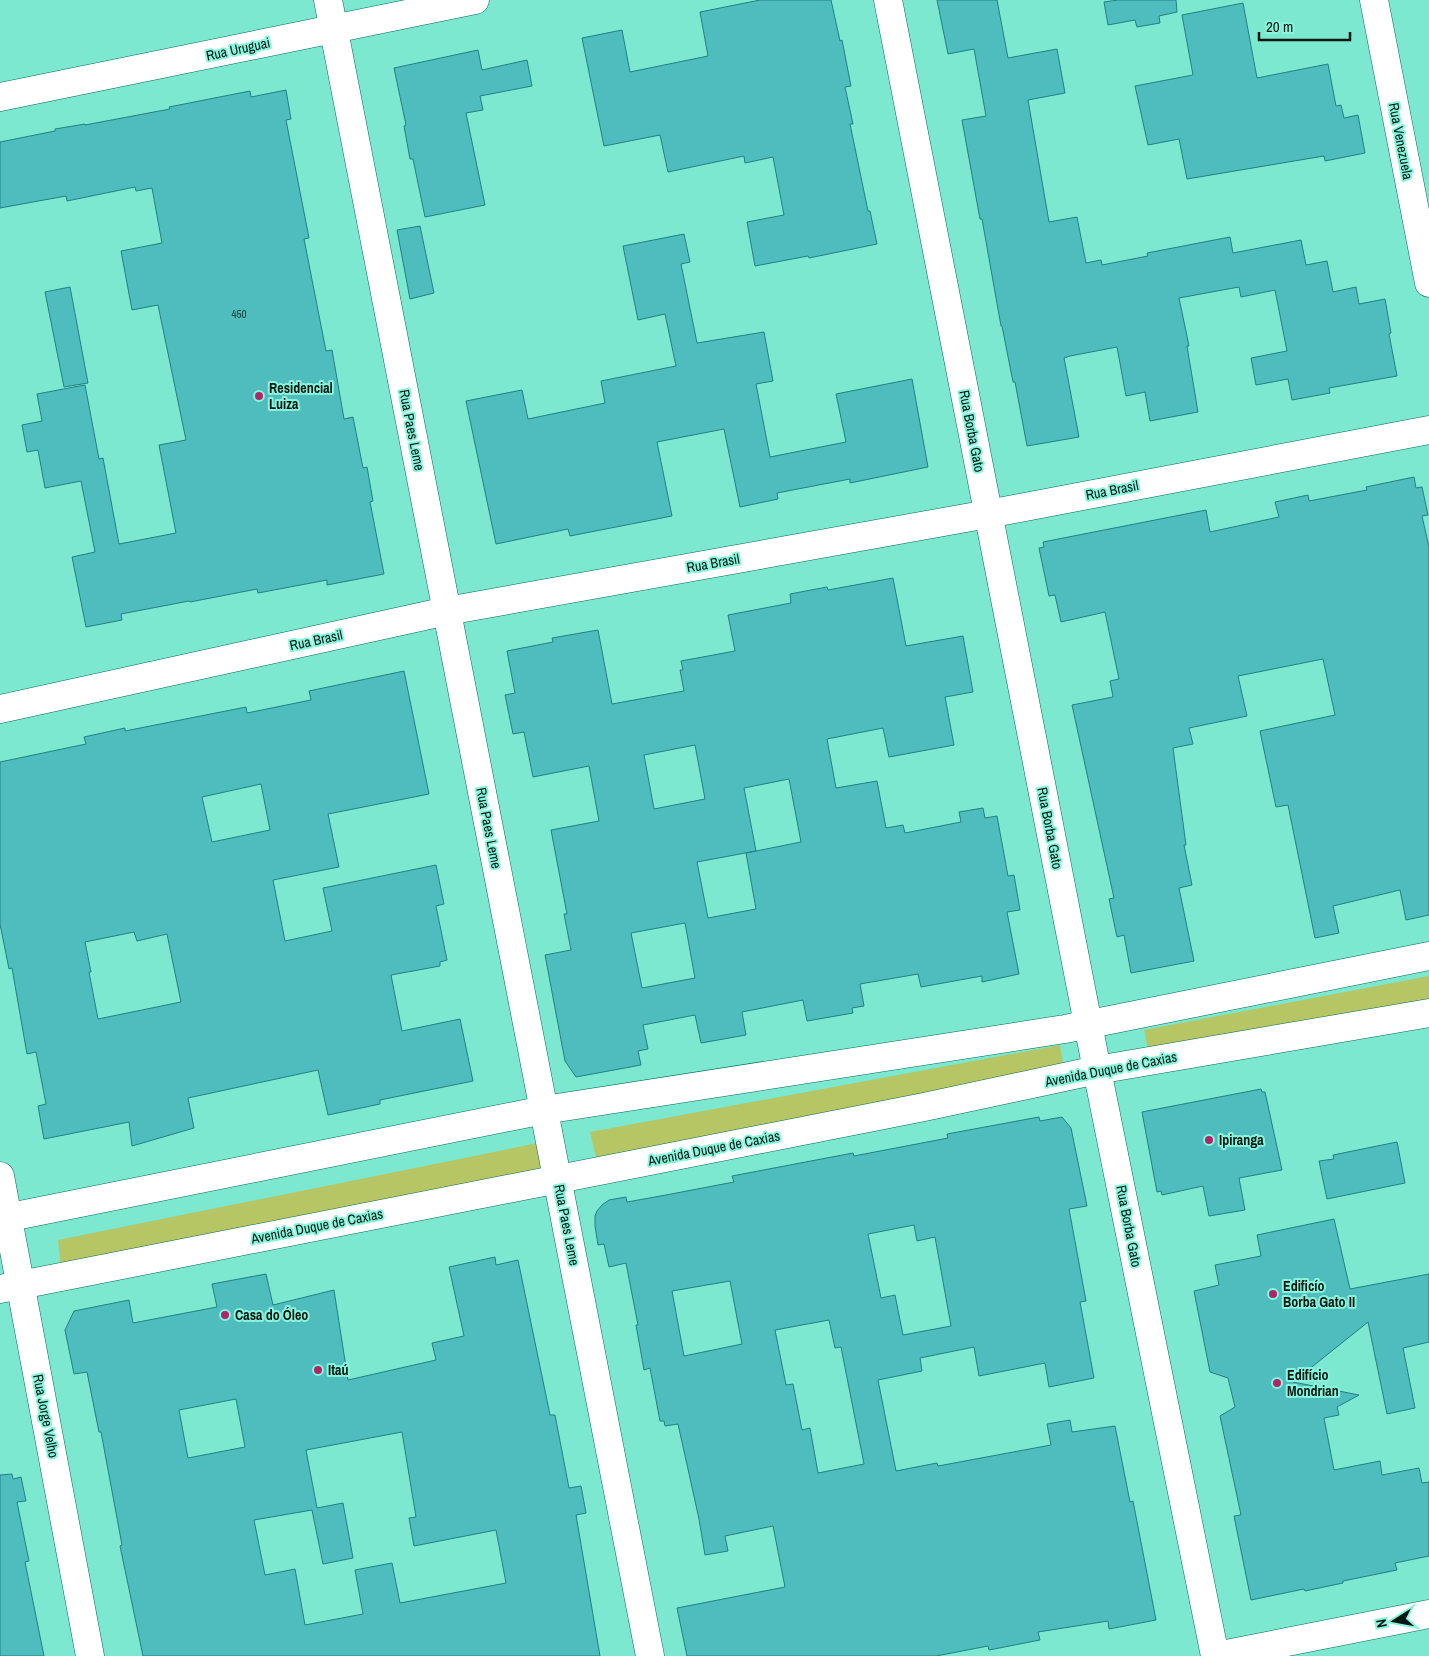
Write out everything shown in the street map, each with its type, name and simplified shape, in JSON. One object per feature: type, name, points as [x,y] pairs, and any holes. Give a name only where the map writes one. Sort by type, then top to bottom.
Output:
[{"type":"street","name":"Rua Paes Leme","points":[[328,0],[650,1656]]},
{"type":"street","name":"Rua Uruguai","points":[[0,97],[475,0]]},
{"type":"street","name":"Rua Borba Gato","points":[[888,0],[1097,1070],[1215,1656]]},
{"type":"street","name":"Rua Venezuela","points":[[1374,0],[1429,283]]},
{"type":"street","name":"Rua Brasil","points":[[0,709],[447,611],[988,514],[1429,430]]},
{"type":"street","points":[[4,1219],[544,1110],[1088,1024],[1429,956]]},
{"type":"street","name":"Avenida Duque de Caxias","points":[[11,1287],[924,1107],[1097,1070],[1429,1013]]},
{"type":"street","name":"Rua Jorge Velho","points":[[0,1176],[11,1287],[90,1656]]},
{"type":"street","points":[[1215,1656],[1429,1614]]},
{"type":"green space","points":[[1429,976],[1429,1001],[1149,1055],[1144,1030]]},
{"type":"green space","points":[[1060,1045],[1064,1070],[597,1162],[590,1132]]},
{"type":"green space","points":[[543,1142],[551,1171],[61,1269],[58,1240]]},
{"type":"building","points":[[760,0],[831,0],[840,41],[842,40],[851,86],[845,87],[853,124],[850,124],[868,211],[870,211],[877,244],[809,258],[808,256],[755,266],[747,222],[784,215],[773,157],[745,163],[744,156],[668,172],[660,135],[604,146],[582,38],[622,30],[630,72],[708,56],[700,12]]},
{"type":"building","points":[[937,0],[997,0],[1008,58],[1057,49],[1065,93],[1028,100],[1049,222],[1077,217],[1086,263],[1101,260],[1102,265],[1148,256],[1147,253],[1230,237],[1233,253],[1301,240],[1306,265],[1327,261],[1333,292],[1356,287],[1359,304],[1385,299],[1397,376],[1329,388],[1330,393],[1292,400],[1288,379],[1256,385],[1251,358],[1287,351],[1275,290],[1241,297],[1239,287],[1179,298],[1189,346],[1187,346],[1198,412],[1150,421],[1145,392],[1126,396],[1117,347],[1070,356],[1064,358],[1079,437],[1027,446],[1015,382],[1013,382],[1001,326],[962,120],[986,116],[974,49],[948,54]]},
{"type":"building","points":[[1118,0],[1176,0],[1177,12],[1159,16],[1160,23],[1137,27],[1135,20],[1108,25],[1104,2]]},
{"type":"building","points":[[1243,3],[1257,78],[1328,64],[1336,106],[1341,105],[1344,118],[1358,115],[1365,153],[1325,161],[1324,156],[1187,179],[1179,139],[1148,145],[1135,86],[1193,75],[1182,15]]},
{"type":"building","points":[[478,50],[482,70],[527,60],[532,86],[480,96],[483,110],[466,113],[485,205],[425,217],[413,159],[410,159],[404,126],[406,125],[394,68]]},
{"type":"building","points":[[286,90],[291,119],[286,120],[309,238],[304,239],[326,351],[332,350],[344,419],[353,417],[363,468],[367,467],[373,501],[370,502],[384,574],[327,585],[327,580],[258,593],[257,589],[189,601],[121,614],[122,620],[86,627],[72,557],[95,552],[81,481],[45,488],[38,450],[27,452],[22,425],[42,421],[37,394],[85,385],[99,459],[103,458],[119,544],[176,533],[159,445],[186,440],[158,305],[132,310],[121,251],[162,243],[152,188],[136,191],[135,187],[67,201],[66,196],[0,208],[0,142],[55,131],[55,129],[170,109],[169,107],[250,91],[251,97]]},
{"type":"building","points":[[420,226],[434,293],[410,299],[397,230]]},
{"type":"building","points":[[684,234],[690,262],[681,264],[697,343],[764,332],[773,381],[756,384],[770,457],[846,442],[836,394],[912,379],[928,467],[850,483],[850,479],[777,493],[778,499],[740,507],[724,429],[657,442],[672,516],[570,536],[568,529],[496,544],[466,401],[522,390],[528,419],[605,403],[601,381],[676,366],[665,314],[638,320],[623,246]]},
{"type":"building","points":[[70,287],[88,383],[64,387],[45,292]]},
{"type":"building","points":[[1414,477],[1416,488],[1422,487],[1428,515],[1422,516],[1429,547],[1429,915],[1406,920],[1400,890],[1333,906],[1339,933],[1315,938],[1288,805],[1276,807],[1260,731],[1335,715],[1323,659],[1238,676],[1247,716],[1189,728],[1193,744],[1173,748],[1186,845],[1184,845],[1192,885],[1179,888],[1194,961],[1131,973],[1124,935],[1117,937],[1109,899],[1114,898],[1072,705],[1113,697],[1110,681],[1119,679],[1105,612],[1061,622],[1055,595],[1049,596],[1039,548],[1044,547],[1043,542],[1206,510],[1210,532],[1279,517],[1275,502],[1308,495],[1309,501],[1367,490],[1366,487]]},
{"type":"building","points":[[893,578],[906,646],[963,636],[973,692],[945,697],[954,745],[889,757],[883,728],[827,739],[836,788],[877,781],[886,828],[903,825],[905,833],[961,822],[959,812],[983,808],[985,818],[997,816],[1008,876],[1014,875],[1020,910],[1007,912],[1019,974],[982,982],[982,976],[921,987],[918,974],[860,984],[864,1006],[852,1008],[853,1013],[807,1021],[803,1000],[742,1012],[746,1035],[701,1043],[695,1015],[643,1025],[648,1049],[638,1051],[641,1065],[576,1077],[565,1061],[545,955],[571,950],[564,914],[567,914],[551,830],[599,821],[589,766],[533,777],[524,732],[513,734],[505,695],[515,693],[507,651],[553,642],[552,638],[598,630],[612,704],[684,691],[680,670],[683,670],[681,661],[735,651],[728,615],[791,603],[790,594],[827,587],[828,590]],"holes":[[[695,745],[705,799],[654,809],[644,755]],[[789,779],[801,842],[756,851],[744,788]],[[756,851],[746,853],[756,909],[708,918],[697,862]],[[685,923],[695,978],[642,988],[631,933]]]},
{"type":"building","points":[[404,671],[429,794],[328,814],[339,867],[273,880],[285,941],[332,931],[323,888],[436,865],[444,904],[436,906],[447,960],[440,962],[440,966],[391,975],[402,1031],[460,1019],[473,1081],[380,1100],[380,1104],[328,1115],[318,1070],[188,1098],[194,1128],[132,1146],[129,1122],[44,1139],[38,1106],[46,1104],[36,1052],[27,1054],[12,968],[9,969],[0,924],[0,762],[86,744],[84,737],[125,728],[125,731],[246,707],[247,713],[311,700],[309,691]],"holes":[[[261,784],[270,830],[212,842],[202,797]],[[134,932],[137,941],[167,934],[181,1002],[98,1019],[85,942]]]},
{"type":"building","name":"Ipiranga","points":[[1261,1089],[1262,1092],[1265,1092],[1282,1170],[1239,1178],[1245,1210],[1209,1216],[1203,1186],[1162,1195],[1161,1191],[1157,1192],[1142,1112]]},
{"type":"building","points":[[1039,1117],[1040,1121],[1062,1117],[1071,1128],[1087,1206],[1069,1209],[1086,1301],[1080,1302],[1094,1378],[1049,1387],[1045,1363],[979,1376],[974,1347],[920,1358],[922,1371],[878,1380],[896,1471],[937,1463],[938,1466],[1051,1445],[1047,1424],[1070,1420],[1072,1432],[1115,1426],[1130,1502],[1133,1501],[1156,1620],[1109,1629],[1108,1621],[1038,1632],[1040,1640],[989,1650],[988,1646],[936,1656],[687,1656],[677,1608],[785,1587],[773,1526],[725,1536],[728,1551],[705,1555],[678,1424],[665,1426],[664,1421],[660,1421],[650,1368],[644,1370],[636,1325],[638,1325],[626,1263],[609,1267],[604,1244],[598,1245],[595,1226],[597,1211],[609,1200],[626,1197],[627,1202],[734,1182],[732,1176],[853,1153],[854,1156],[948,1138],[947,1134]],"holes":[[[914,1225],[917,1241],[935,1237],[951,1326],[903,1335],[895,1295],[881,1298],[868,1234]],[[730,1281],[742,1344],[684,1356],[672,1291]],[[829,1320],[835,1348],[841,1347],[864,1464],[818,1473],[810,1428],[802,1430],[793,1384],[786,1385],[775,1330]]]},
{"type":"building","points":[[1397,1142],[1405,1183],[1327,1199],[1319,1161],[1334,1159],[1333,1155]]},
{"type":"building","points":[[1334,1219],[1350,1289],[1429,1274],[1429,1342],[1403,1348],[1415,1408],[1387,1414],[1368,1322],[1293,1382],[1359,1395],[1337,1407],[1339,1415],[1324,1418],[1334,1470],[1380,1461],[1382,1475],[1419,1468],[1422,1483],[1429,1482],[1429,1556],[1395,1563],[1397,1570],[1305,1591],[1304,1589],[1251,1600],[1234,1516],[1241,1515],[1220,1416],[1235,1407],[1228,1378],[1210,1372],[1194,1291],[1219,1285],[1215,1265],[1261,1256],[1257,1235]]},
{"type":"building","points":[[495,1257],[496,1265],[518,1260],[550,1415],[555,1415],[569,1488],[581,1486],[586,1513],[576,1515],[600,1656],[143,1656],[120,1546],[122,1545],[101,1432],[99,1432],[87,1372],[74,1374],[65,1330],[74,1311],[129,1300],[133,1323],[217,1307],[212,1284],[266,1274],[273,1305],[334,1290],[348,1380],[436,1360],[432,1343],[464,1336],[449,1267]],"holes":[[[236,1399],[245,1447],[188,1458],[179,1410]],[[402,1432],[416,1517],[409,1518],[414,1546],[496,1530],[506,1583],[400,1603],[392,1563],[355,1570],[363,1614],[305,1625],[295,1569],[265,1575],[254,1520],[312,1510],[323,1564],[353,1558],[343,1503],[317,1508],[306,1450]]]},
{"type":"building","points":[[12,1474],[13,1479],[21,1477],[26,1501],[17,1502],[29,1561],[25,1562],[44,1656],[0,1656],[0,1475]]},
{"type":"place","name":"Residencial Luiza","points":[[259,396]]},
{"type":"place","name":"Ipiranga","points":[[1209,1140]]},
{"type":"place","name":"Edificío Borba Gato II","points":[[1273,1294]]},
{"type":"place","name":"Casa do Óleo","points":[[225,1315]]},
{"type":"place","name":"Itaú","points":[[318,1370]]},
{"type":"place","name":"Edifício Mondrian","points":[[1277,1383]]}]
